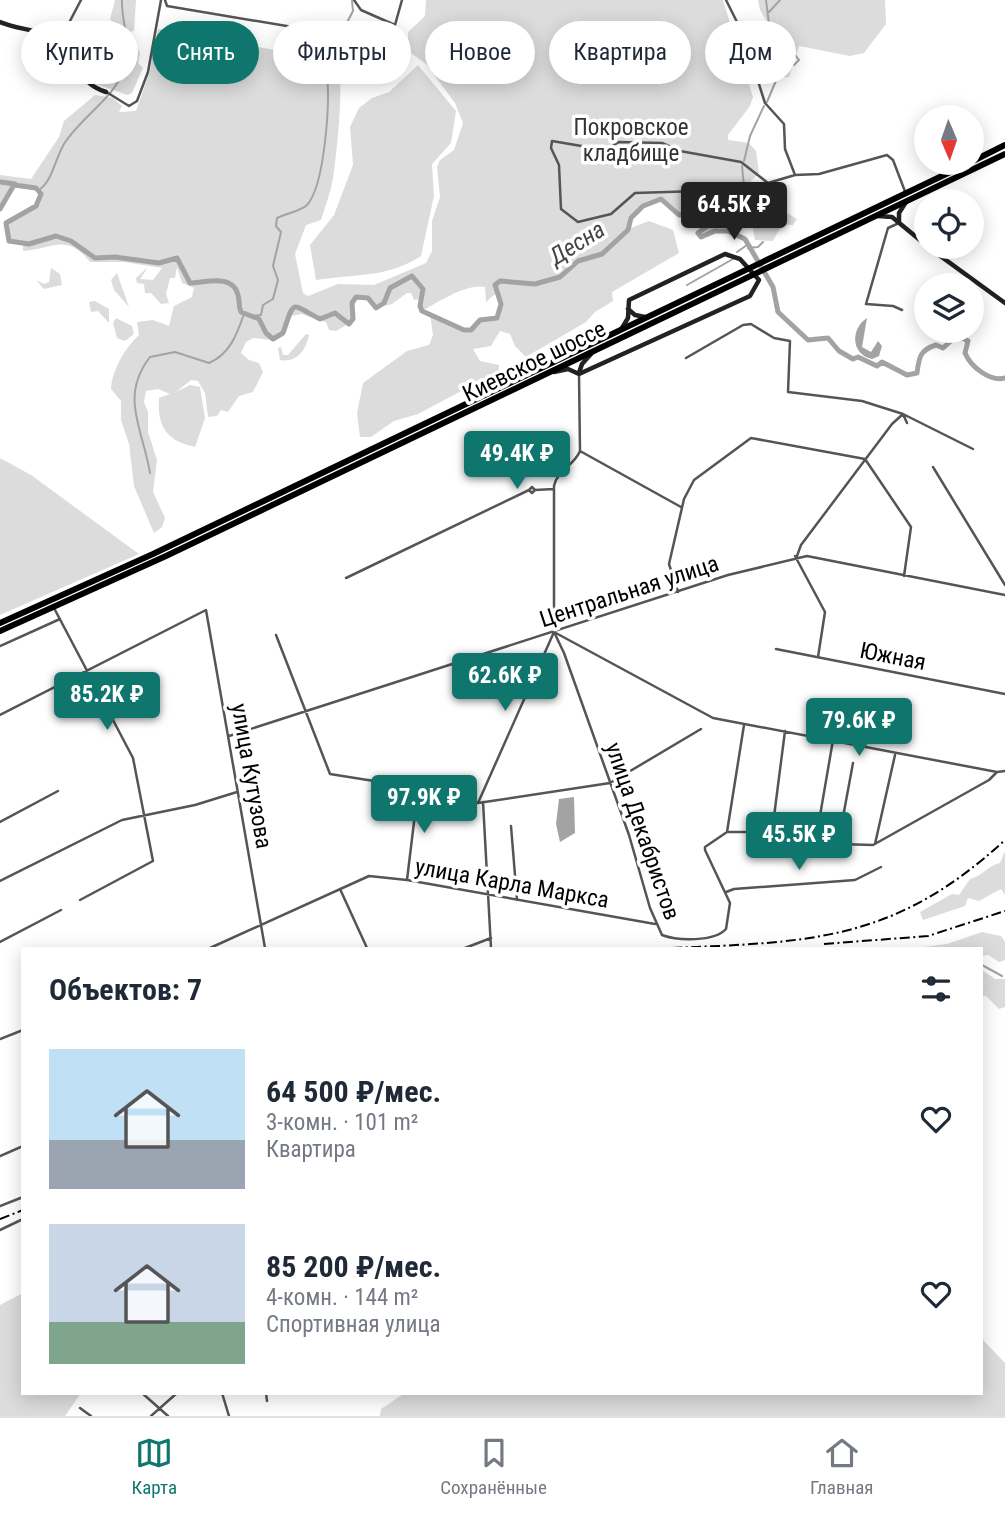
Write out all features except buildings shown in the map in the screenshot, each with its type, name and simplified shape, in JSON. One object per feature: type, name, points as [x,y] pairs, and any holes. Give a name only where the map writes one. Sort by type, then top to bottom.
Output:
[{"type":"highway","name":"Киевское шоссе","points":[[984,155],[1005,145]]},
{"type":"highway","name":"Киевское шоссе","points":[[0,631],[744,281],[1005,154]]},
{"type":"highway","name":"Киевское шоссе","points":[[0,623],[153,554],[944,175]]},
{"type":"street","points":[[70,21],[81,0]]},
{"type":"street","points":[[88,84],[114,95],[129,106],[137,101],[148,72],[163,0]]},
{"type":"street","points":[[163,0],[167,6],[273,24]]},
{"type":"street","points":[[354,0],[360,10],[396,25],[402,0]]},
{"type":"street","points":[[359,6],[362,0]]},
{"type":"street","points":[[726,0],[743,34],[765,103],[784,124],[785,149],[795,175]]},
{"type":"street","points":[[0,22],[21,29]]},
{"type":"street","points":[[768,183],[741,162],[680,151],[662,143],[619,142],[606,150],[552,141],[551,148],[559,165],[561,209],[578,222],[611,214],[635,193],[754,188],[795,175],[819,174],[887,155],[893,160],[906,194]]},
{"type":"street","points":[[899,223],[899,213],[906,202]]},
{"type":"street","points":[[877,216],[889,216],[914,235]]},
{"type":"street","points":[[899,223],[888,228],[866,304],[902,310]]},
{"type":"street","points":[[550,373],[568,369],[582,371],[750,296],[757,288],[759,280],[740,259],[726,254],[630,299],[627,321],[620,331]]},
{"type":"street","points":[[945,259],[1005,303]]},
{"type":"street","points":[[628,309],[638,317],[650,317]]},
{"type":"street","points":[[686,358],[743,325],[751,324],[774,338],[790,341],[788,393],[862,401],[903,414],[973,449]]},
{"type":"street","points":[[346,578],[529,491],[531,487],[535,490],[554,489],[558,475],[576,461],[580,451],[582,371],[595,351]]},
{"type":"street","points":[[903,414],[907,423]]},
{"type":"street","points":[[818,657],[825,612],[796,556],[801,545],[865,459],[903,414]]},
{"type":"street","points":[[678,592],[669,564],[681,507],[694,480],[751,438],[865,459],[911,527],[904,576]]},
{"type":"street","points":[[580,451],[681,507]]},
{"type":"street","points":[[933,467],[1005,585]]},
{"type":"street","name":"улица Декабристов","points":[[554,489],[554,632],[610,783],[657,924],[666,937],[715,937],[722,934],[731,916],[726,892]]},
{"type":"street","name":"Центральная улица","points":[[229,736],[796,556],[828,559],[1005,595]]},
{"type":"street","points":[[54,607],[133,758],[153,861],[80,900]]},
{"type":"street","name":"улица Кутузова","points":[[88,670],[206,610],[265,947]]},
{"type":"street","points":[[0,646],[60,619]]},
{"type":"street","points":[[478,803],[554,632],[713,718],[997,772],[1005,771]]},
{"type":"street","points":[[276,635],[330,774],[418,788],[478,803],[610,783],[701,729]]},
{"type":"street","name":"Южная","points":[[776,649],[1005,694]]},
{"type":"street","points":[[0,715],[88,670]]},
{"type":"street","points":[[727,832],[744,724]]},
{"type":"street","points":[[772,832],[785,731]]},
{"type":"street","points":[[816,839],[833,740]]},
{"type":"street","points":[[875,844],[895,753]]},
{"type":"street","points":[[838,844],[853,763]]},
{"type":"street","points":[[881,867],[855,880],[734,889],[726,892],[710,867],[705,846],[727,832],[772,832],[838,844],[875,844],[989,780],[997,772]]},
{"type":"street","points":[[407,880],[418,788]]},
{"type":"street","points":[[0,822],[58,791]]},
{"type":"street","points":[[0,881],[122,820],[146,817],[239,792]]},
{"type":"street","points":[[483,802],[491,947]]},
{"type":"street","points":[[511,826],[517,901]]},
{"type":"street","name":"улица Карла Маркса","points":[[212,947],[369,876],[407,880],[657,924]]},
{"type":"street","points":[[341,889],[367,947]]},
{"type":"street","points":[[0,942],[61,910]]},
{"type":"street","points":[[468,947],[491,938]]},
{"type":"street","points":[[0,1040],[21,1031]]},
{"type":"street","points":[[0,1156],[21,1147]]},
{"type":"street","points":[[0,1206],[21,1198]]},
{"type":"street","points":[[0,1230],[21,1220]]},
{"type":"street","points":[[144,1395],[168,1416]]},
{"type":"street","points":[[151,1416],[174,1395]]},
{"type":"street","points":[[223,1395],[229,1416]]},
{"type":"street","points":[[266,1395],[267,1401]]},
{"type":"street","points":[[80,1408],[91,1416]]},
{"type":"green space","points":[[115,0],[136,0],[135,21],[110,19]]},
{"type":"green space","name":"Покровское кладбище","points":[[426,0],[723,0],[729,21],[705,21],[705,84],[749,84],[753,97],[750,106],[728,135],[728,140],[749,143],[756,151],[759,173],[742,190],[744,205],[715,231],[701,237],[698,233],[710,223],[708,211],[679,215],[661,199],[645,206],[632,218],[628,229],[649,221],[673,230],[679,253],[612,292],[613,301],[595,312],[586,322],[526,357],[515,346],[510,334],[500,331],[491,346],[473,349],[480,361],[499,365],[499,371],[418,414],[394,421],[371,437],[360,437],[357,413],[363,383],[407,351],[429,345],[433,335],[430,314],[464,330],[471,329],[480,320],[497,318],[501,304],[495,294],[486,302],[485,287],[470,288],[422,311],[421,299],[414,300],[411,293],[392,304],[375,308],[368,298],[357,296],[352,303],[352,322],[336,331],[329,330],[326,322],[301,314],[287,317],[281,336],[270,340],[253,338],[246,342],[241,353],[249,360],[259,363],[263,372],[253,392],[239,396],[228,412],[221,410],[217,416],[208,417],[205,393],[198,381],[191,380],[176,392],[190,385],[200,387],[205,418],[195,447],[171,437],[162,425],[159,398],[170,394],[158,389],[146,391],[144,402],[148,412],[148,432],[157,460],[153,492],[165,518],[162,527],[154,533],[134,486],[129,444],[121,420],[121,401],[111,389],[112,382],[120,360],[139,335],[137,322],[153,320],[169,326],[174,306],[192,297],[194,288],[182,283],[177,267],[175,278],[170,278],[166,294],[169,303],[161,304],[151,293],[145,293],[144,284],[137,283],[136,278],[148,267],[140,279],[153,280],[162,268],[124,262],[90,262],[73,247],[58,244],[23,251],[23,246],[44,239],[25,244],[16,243],[7,238],[6,223],[35,208],[41,194],[36,188],[14,185],[0,209],[0,175],[31,179],[59,137],[64,121],[95,95],[113,98],[122,106],[119,112],[136,111],[152,60],[152,84],[259,84],[259,47],[273,50],[273,84],[340,84],[338,135],[332,183],[321,220],[306,225],[295,254],[303,293],[308,296],[338,284],[374,285],[426,263],[432,251],[432,221],[440,197],[437,167],[440,160],[454,150],[463,123],[455,103],[441,84],[535,84],[535,21],[425,21],[425,63],[411,53],[411,29],[425,16]]},
{"type":"green space","points":[[758,0],[885,0],[886,24],[864,53],[850,56],[799,46],[796,55],[796,21],[767,21]]},
{"type":"green space","points":[[138,63],[143,68],[138,79]]},
{"type":"green space","points":[[418,65],[425,73],[425,84],[434,84],[456,111],[451,143],[432,164],[434,196],[421,256],[383,272],[316,280],[310,245],[334,215],[353,165],[350,127],[359,108],[372,98],[389,92],[398,84],[411,84],[411,72]]},
{"type":"green space","points":[[97,84],[136,84],[132,93],[127,95]]},
{"type":"green space","points":[[764,199],[797,219],[793,225],[780,229],[773,241],[755,240],[752,224]]},
{"type":"green space","points":[[51,268],[60,274],[62,285],[44,289],[36,280],[44,284],[49,282]]},
{"type":"green space","points":[[117,273],[129,307],[114,290],[111,280]]},
{"type":"green space","points":[[95,301],[109,309],[109,323],[98,311],[91,312],[89,302]]},
{"type":"green space","points":[[116,318],[132,326],[134,334],[125,341],[117,338],[113,323]]},
{"type":"green space","points":[[306,334],[309,335],[308,341],[300,354],[291,359],[280,360],[278,348],[281,347],[283,355],[288,355]]},
{"type":"green space","points":[[0,458],[31,475],[139,554],[0,615]]},
{"type":"green space","points":[[1005,851],[1005,895],[1001,889],[979,901],[968,898],[965,906],[923,920],[920,912],[952,894],[959,895],[970,879],[1000,863]]},
{"type":"green space","points":[[982,932],[1001,936],[1005,942],[1005,960],[999,962],[988,955],[983,956],[983,947],[924,947],[947,944]]},
{"type":"green space","points":[[983,971],[995,979],[1005,979],[1005,1007],[999,1009],[983,996]]},
{"type":"green space","points":[[21,1294],[21,1395],[80,1395],[65,1416],[0,1416],[0,1305]]},
{"type":"green space","points":[[983,1340],[1005,1363],[1005,1416],[380,1416],[381,1409],[402,1395],[983,1395]]},
{"type":"shaded area","points":[[867,318],[862,347],[871,352],[878,341],[882,346],[879,356],[872,359],[860,352],[855,341],[858,328]]},
{"type":"shaded area","points":[[574,797],[575,833],[560,842],[556,824],[559,799]]},
{"type":"waterway","points":[[39,190],[51,175],[64,144],[109,94],[123,72],[128,52],[122,0]]},
{"type":"waterway","points":[[766,0],[774,38],[778,44],[792,51],[799,60],[794,65],[786,64],[780,71],[767,102]]},
{"type":"waterway","points":[[769,12],[780,0]]},
{"type":"waterway","points":[[348,21],[353,11],[352,1]]},
{"type":"waterway","points":[[252,316],[261,315],[263,305],[273,299],[278,280],[273,266],[281,232],[276,226],[277,218],[307,205],[318,180],[327,123],[327,84]]},
{"type":"waterway","points":[[744,161],[750,136],[764,106]]},
{"type":"waterway","points":[[742,166],[744,186]]},
{"type":"waterway","points":[[1,182],[15,184]]},
{"type":"waterway","name":"Десна","points":[[0,209],[14,185],[36,188],[41,194],[36,206],[6,223],[9,241],[29,244],[56,236],[71,241],[95,258],[115,257],[159,263],[177,258],[190,283],[217,281],[235,288],[241,312],[259,319],[266,333],[273,339],[283,333],[294,307],[320,319],[335,313],[349,324],[353,319],[352,303],[356,297],[368,298],[376,308],[384,303],[390,288],[412,276],[423,289],[420,306],[422,311],[464,330],[471,330],[480,320],[497,318],[501,304],[495,285],[500,281],[535,284],[560,277],[578,261],[602,254],[628,230],[631,218],[643,206],[661,199],[679,215],[708,211],[710,224],[698,233],[701,237],[715,231],[728,231],[745,239],[773,287],[778,312],[808,340],[828,338],[839,351],[853,359],[858,357],[877,366],[882,362],[907,375],[917,373],[920,358],[927,349],[936,345],[943,348],[954,338],[961,337],[968,341],[965,353],[976,368],[987,376],[1005,378]]},
{"type":"waterway","points":[[745,191],[762,203]]},
{"type":"waterway","points":[[748,248],[758,247],[763,242]]},
{"type":"waterway","points":[[737,252],[747,245]]},
{"type":"waterway","points":[[687,285],[733,259]]},
{"type":"waterway","points":[[150,473],[136,414],[136,386],[141,372],[150,357],[175,352],[209,363],[232,343],[244,314]]},
{"type":"waterway","points":[[983,966],[1002,976]]},
{"type":"railway","points":[[691,947],[768,943],[850,930],[888,917],[926,899],[965,873],[1005,840]]},
{"type":"railway","points":[[824,944],[928,936],[1005,911]]},
{"type":"railway","points":[[0,1219],[21,1211]]}]
